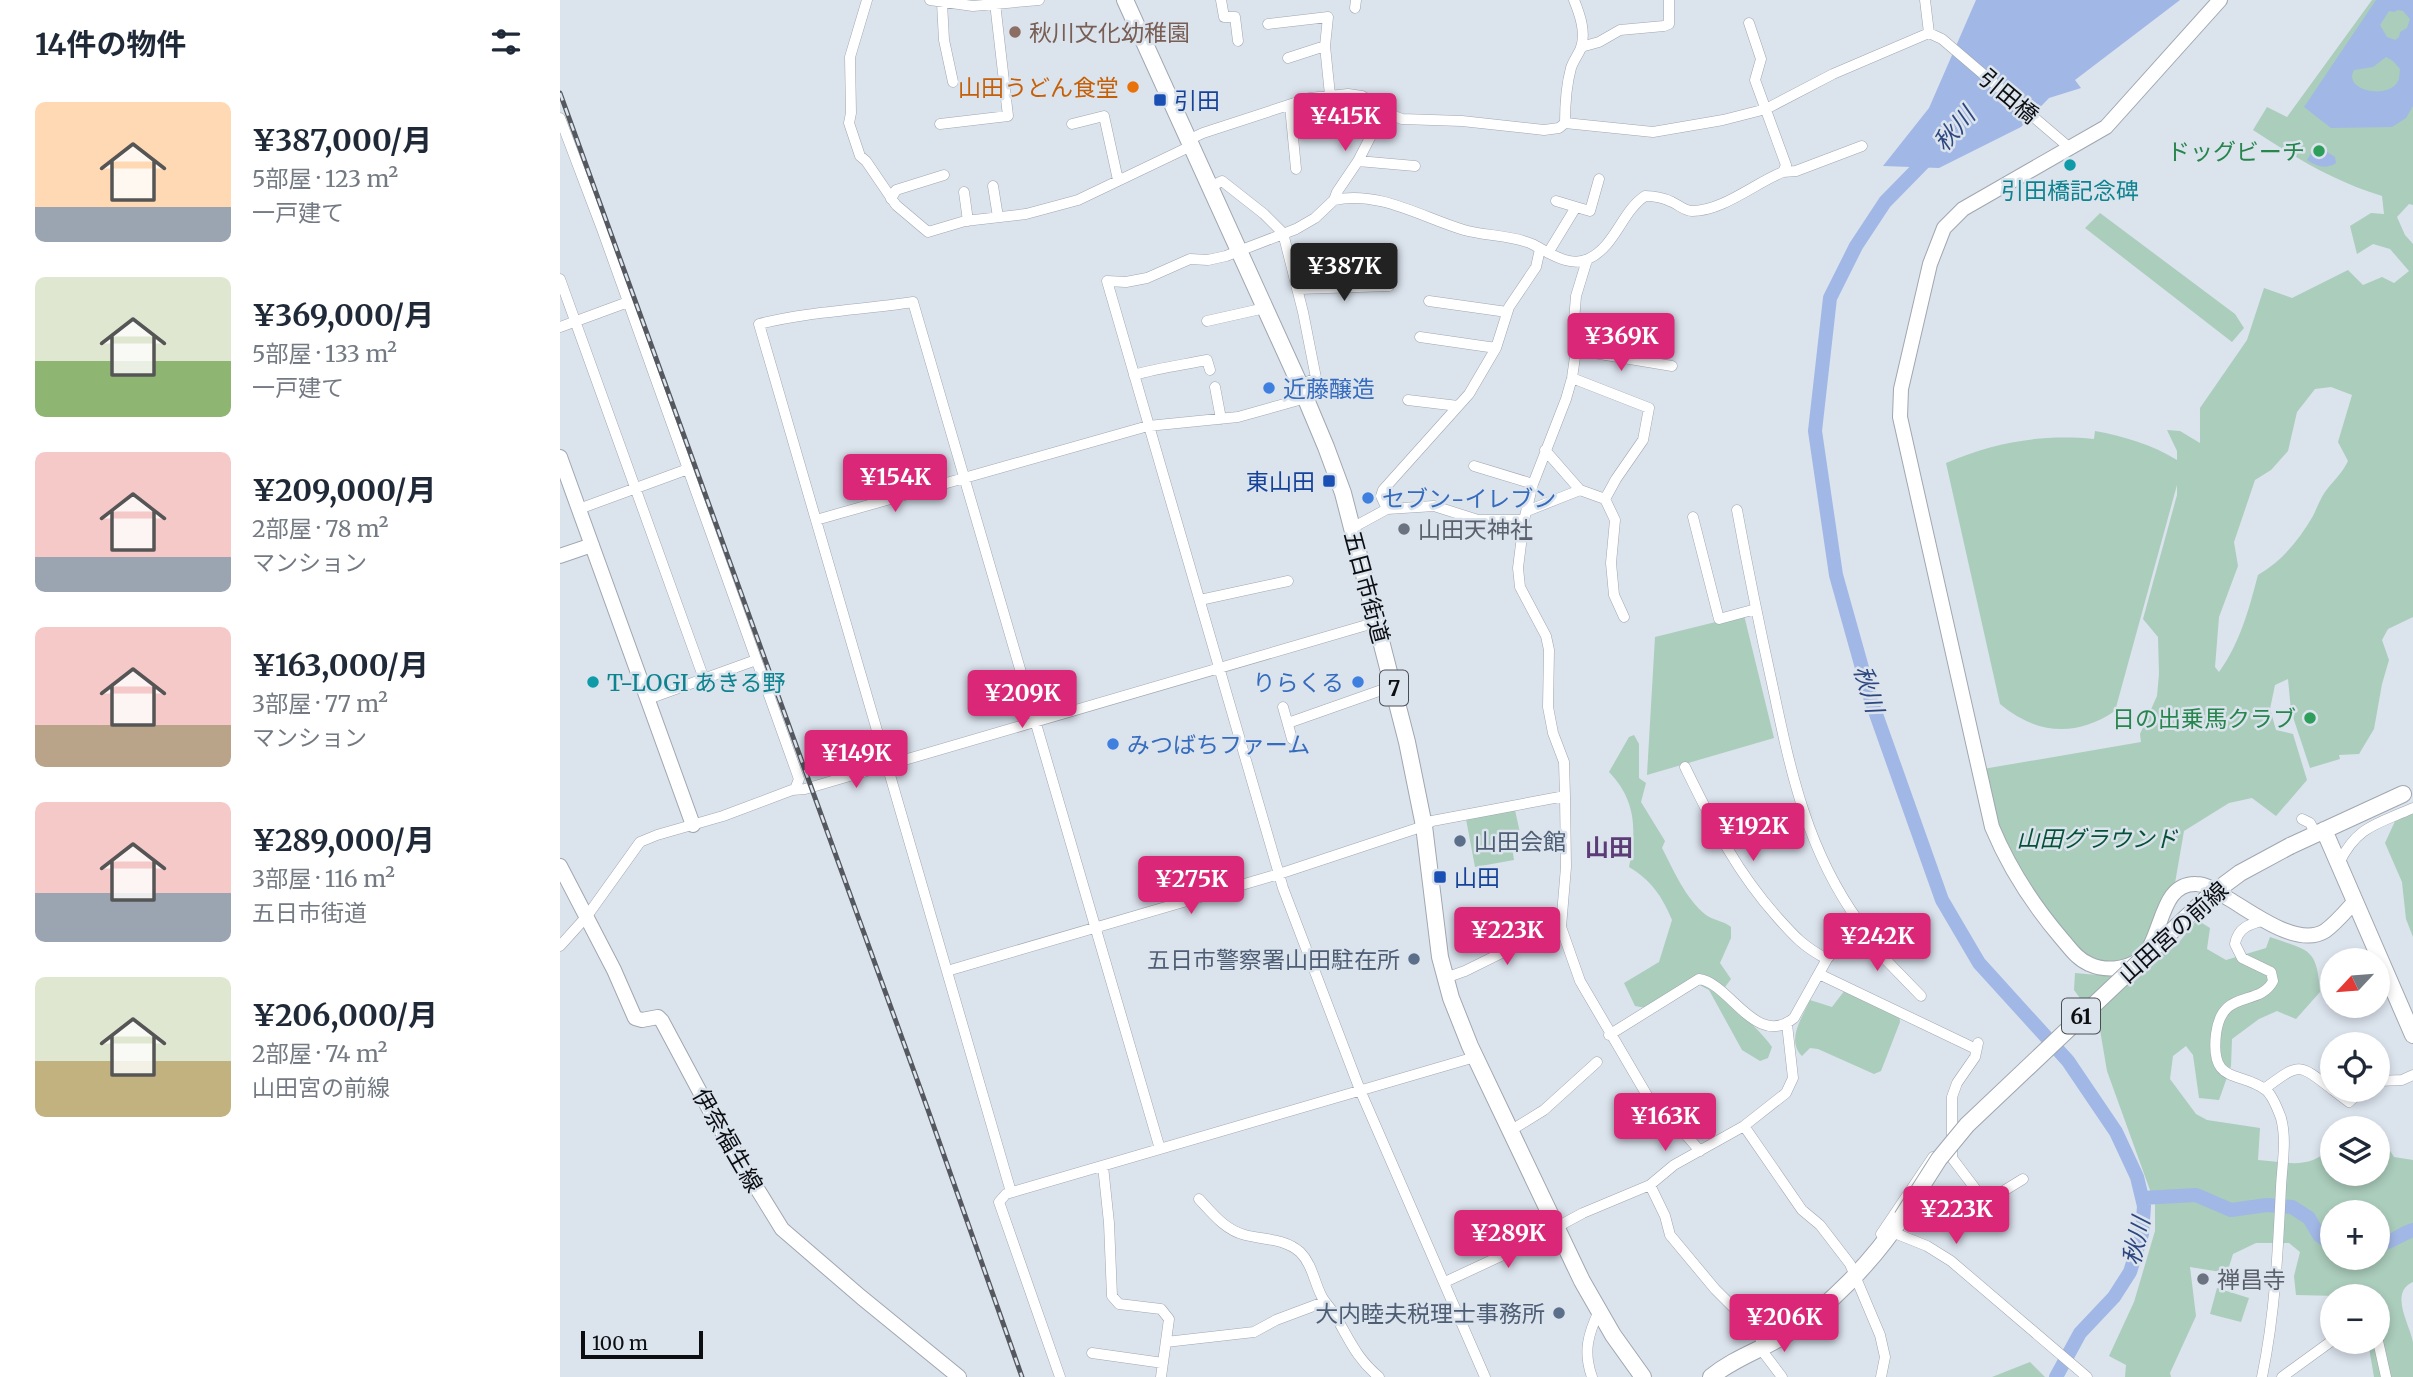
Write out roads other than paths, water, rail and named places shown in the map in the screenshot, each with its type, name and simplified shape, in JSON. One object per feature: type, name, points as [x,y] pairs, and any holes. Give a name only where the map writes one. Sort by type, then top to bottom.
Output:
[{"type":"main road","name":"五日市街道","points":[[1125,0],[1334,466],[1407,742],[1424,826],[1437,936],[1445,978],[1461,1027],[1599,1311],[1643,1377]]},
{"type":"main road","name":"山田宮の前線","points":[[1711,1377],[1728,1363],[1798,1326],[1855,1276],[1877,1253],[1944,1152],[1980,1112],[2210,896],[2250,867],[2403,794]]},
{"type":"main road","points":[[2320,832],[2339,863],[2413,1035]]},
{"type":"street","points":[[867,0],[850,57],[849,122],[860,156],[891,199],[928,232],[968,221],[1026,214],[1079,200],[1190,143],[1203,133],[1310,98],[1330,95],[1362,96],[1379,110],[1402,119],[1462,121],[1544,130],[1559,128],[1565,123],[1653,132],[1723,120],[1766,109],[1833,74],[1929,33],[1925,0]]},
{"type":"street","points":[[930,0],[973,6],[1039,0]]},
{"type":"street","points":[[1221,0],[1224,17],[1235,17],[1238,41]]},
{"type":"street","points":[[1565,123],[1572,65],[1581,47],[1581,20],[1574,0]]},
{"type":"street","points":[[1581,47],[1599,42],[1619,30],[1669,24],[1669,0]]},
{"type":"street","points":[[2220,0],[2106,127],[2068,146],[1966,206],[1946,224],[1930,264],[1901,389],[1902,425],[1986,806],[1999,844],[2034,904],[2074,953],[2091,965],[2114,969],[2131,965],[2153,944],[2169,899],[2175,891],[2186,885],[2208,887],[2294,934],[2314,935],[2326,930],[2356,901]]},
{"type":"street","points":[[942,3],[944,40],[953,82]]},
{"type":"street","points":[[940,124],[1008,116],[995,3]]},
{"type":"street","points":[[1268,24],[1328,17],[1325,46],[1330,95]]},
{"type":"street","points":[[1749,23],[1762,59],[1755,80],[1786,165],[1783,172]]},
{"type":"street","name":"引田橋","points":[[1929,33],[1942,39],[2068,146]]},
{"type":"street","points":[[1288,58],[1325,46]]},
{"type":"street","points":[[1290,106],[1296,169]]},
{"type":"street","points":[[1379,110],[1376,126],[1359,160],[1334,200],[1315,218],[1239,251],[1208,260],[1190,259],[1153,277],[1126,282],[1107,281],[1279,874],[1360,1090],[1485,1377]]},
{"type":"street","points":[[1072,124],[1104,116],[1118,180]]},
{"type":"street","points":[[562,126],[799,779],[795,789]]},
{"type":"street","points":[[1700,1152],[1674,1120],[1648,1097],[1609,1035],[1580,981],[1561,927],[1566,867],[1564,762],[1553,733],[1548,707],[1549,650],[1546,636],[1520,587],[1518,578],[1525,515],[1533,484],[1572,377],[1576,351],[1576,296],[1587,260],[1609,241],[1645,196],[1670,201],[1689,211],[1697,211],[1736,198],[1761,181],[1783,172],[1796,171],[1862,146]]},
{"type":"street","points":[[1359,160],[1415,166]]},
{"type":"street","points":[[891,199],[895,190],[944,175]]},
{"type":"street","points":[[1556,201],[1590,211],[1599,179]]},
{"type":"street","points":[[816,520],[1148,426],[1221,419],[1269,410],[1303,392],[1316,378],[1283,233],[1264,214],[1222,181],[1210,187]]},
{"type":"street","points":[[993,186],[998,217]]},
{"type":"street","points":[[964,192],[968,221]]},
{"type":"street","points":[[1334,200],[1352,197],[1390,204],[1465,230],[1531,243],[1566,260],[1587,260]]},
{"type":"street","points":[[1387,509],[1381,496],[1383,490],[1469,394],[1496,348],[1507,312],[1544,251],[1576,207]]},
{"type":"street","points":[[560,279],[704,679]]},
{"type":"street","points":[[1297,289],[1389,286]]},
{"type":"street","points":[[1429,301],[1507,312]]},
{"type":"street","points":[[560,327],[628,302]]},
{"type":"street","points":[[1011,1192],[759,324],[806,314],[913,302],[1160,1149]]},
{"type":"street","points":[[1207,321],[1265,308]]},
{"type":"street","points":[[1420,337],[1496,348]]},
{"type":"street","points":[[1576,351],[1672,366]]},
{"type":"street","points":[[1134,375],[1165,366],[1207,360],[1210,370]]},
{"type":"street","points":[[1572,377],[1648,408],[1643,440],[1605,499]]},
{"type":"street","points":[[1215,387],[1221,419]]},
{"type":"street","points":[[1408,400],[1458,407]]},
{"type":"street","points":[[1545,450],[1580,490],[1605,499],[1615,520],[1611,563],[1614,595],[1624,617]]},
{"type":"street","points":[[560,457],[693,825]]},
{"type":"street","points":[[1474,466],[1533,484]]},
{"type":"street","points":[[579,509],[688,469]]},
{"type":"street","points":[[1352,528],[1387,509],[1434,506],[1478,520],[1525,515],[1580,490]]},
{"type":"street","points":[[1609,1035],[1699,979],[1708,980],[1741,1011],[1761,1023],[1773,1026],[1787,1024],[1794,1018],[1827,959],[1859,922],[1841,898],[1829,874],[1812,838],[1794,785],[1737,510]]},
{"type":"street","points":[[1693,517],[1720,619],[1756,608]]},
{"type":"street","points":[[560,556],[592,545]]},
{"type":"street","points":[[1199,600],[1288,581]]},
{"type":"street","points":[[560,946],[587,916],[640,842],[723,816],[795,789],[805,789],[1377,622]]},
{"type":"street","points":[[648,699],[756,660]]},
{"type":"street","points":[[1288,723],[1393,685]]},
{"type":"street","points":[[1283,707],[1292,738]]},
{"type":"street","points":[[1685,767],[1721,841],[1742,874],[1806,948],[1827,959]]},
{"type":"street","points":[[947,971],[1279,874],[1424,826],[1432,821],[1565,796]]},
{"type":"street","points":[[2339,863],[2349,844],[2364,830],[2413,808]]},
{"type":"street","points":[[2302,819],[2320,832]]},
{"type":"street","name":"伊奈福生線","points":[[560,866],[614,970],[635,1018],[638,1021],[658,1017],[662,1021],[710,1113],[782,1229],[959,1377]]},
{"type":"street","points":[[2266,919],[2248,924],[2240,931],[2235,944],[2242,958],[2271,972],[2273,981],[2269,988],[2260,994],[2228,1006],[2219,1022],[2217,1061],[2225,1072],[2264,1089],[2271,1097],[2283,1126],[2275,1306],[2262,1374],[2282,1377],[2320,1349]]},
{"type":"street","points":[[1445,978],[1465,971],[1550,929],[1561,927]]},
{"type":"street","points":[[1855,928],[1921,996]]},
{"type":"street","points":[[1819,974],[1977,1046],[1975,1057],[1957,1083],[1952,1097],[1952,1161],[1980,1195],[1997,1195],[2023,1179]]},
{"type":"street","points":[[1445,1282],[1583,1213],[1650,1185],[1674,1165],[1744,1126],[1786,1093],[1791,1085],[1793,1078],[1787,1024]]},
{"type":"street","points":[[1060,1377],[999,1202],[1006,1194],[1475,1057]]},
{"type":"street","points":[[1510,1131],[1544,1110],[1597,1062]]},
{"type":"street","points":[[2264,1089],[2289,1071],[2299,1068],[2320,1080]]},
{"type":"street","points":[[2390,1081],[2413,1075]]},
{"type":"street","points":[[1744,1126],[1802,1210],[1821,1225],[1850,1264],[1880,1335],[1885,1357],[1881,1377]]},
{"type":"street","points":[[1877,1253],[1874,1247],[1888,1223],[1919,1174],[1952,1131]]},
{"type":"street","points":[[1103,1166],[1112,1296],[1119,1304],[1161,1309],[1166,1312],[1169,1319],[1161,1377]]},
{"type":"street","points":[[1650,1185],[1665,1216],[1670,1236],[1715,1289],[1755,1329],[1762,1347],[1782,1377]]},
{"type":"street","points":[[1199,1199],[1222,1223],[1233,1230],[1244,1235],[1289,1244],[1301,1253],[1324,1302],[1332,1310],[1346,1338],[1361,1361],[1379,1377]]},
{"type":"street","points":[[1892,1232],[1927,1246],[1951,1261],[2087,1377]]},
{"type":"street","points":[[1166,1342],[1254,1332],[1276,1320],[1324,1302]]},
{"type":"street","points":[[1592,1377],[1587,1355],[1589,1332],[1599,1311]]},
{"type":"street","points":[[1092,1353],[1163,1363]]},
{"type":"street","points":[[2381,1354],[2386,1377]]},
{"type":"water","points":[[1976,0],[2180,0],[2075,80],[2081,88],[2049,98],[2021,127],[1939,168],[1883,166],[1929,108]]},
{"type":"water","points":[[2376,0],[2413,0],[2413,106],[2406,118],[2392,127],[2331,128],[2304,107]],"holes":[[[2389,11],[2403,11],[2410,19],[2407,28],[2400,32],[2395,40],[2387,37],[2380,25]],[[2386,57],[2400,69],[2399,80],[2386,90],[2360,88],[2352,77],[2354,70],[2373,67]]]},
{"type":"water","name":"ドッグビーチ","points":[[2316,145],[2335,157],[2336,163],[2321,166],[2307,160]]},
{"type":"waterway","name":"秋川","points":[[1932,154],[1885,202],[1856,246],[1830,298],[1815,431],[1836,575],[1871,700],[1942,900],[1979,963],[2068,1061],[2116,1132],[2137,1177],[2144,1206],[2142,1234],[2130,1272],[2114,1297],[2080,1333],[2056,1377]]},
{"type":"waterway","points":[[2142,1198],[2196,1195],[2231,1210],[2267,1205],[2292,1207],[2309,1218],[2320,1236]]},
{"type":"waterway","points":[[2390,1241],[2413,1230]]},
{"type":"railway","points":[[560,93],[1022,1377]]},
{"type":"place","name":"秋川文化幼稚園","points":[[1015,32]]},
{"type":"place","name":"山田うどん食堂","points":[[1133,87]]},
{"type":"place","name":"引田","points":[[1160,100]]},
{"type":"place","name":"ドッグビーチ","points":[[2319,151]]},
{"type":"place","name":"引田橋記念碑","points":[[2070,165]]},
{"type":"place","name":"近藤醸造","points":[[1269,388]]},
{"type":"place","name":"東山田","points":[[1329,481]]},
{"type":"place","name":"セブン-イレブン","points":[[1368,498]]},
{"type":"place","name":"山田天神社","points":[[1404,529]]},
{"type":"place","name":"T-LOGI あきる野","points":[[593,682]]},
{"type":"place","name":"りらくる","points":[[1358,682]]},
{"type":"place","name":"日の出乗馬クラブ","points":[[2310,718]]},
{"type":"place","name":"みつばちファーム","points":[[1113,744]]},
{"type":"place","name":"山田会館","points":[[1460,841]]},
{"type":"place","name":"山田","points":[[1440,877]]},
{"type":"place","name":"五日市警察署山田駐在所","points":[[1414,959]]},
{"type":"place","name":"禅昌寺","points":[[2203,1279]]},
{"type":"place","name":"大内睦夫税理士事務所","points":[[1559,1313]]},
{"type":"district","name":"山田","points":[[1609,847]]},
{"type":"park label","name":"山田グラウンド","points":[[2097,838]]}]
